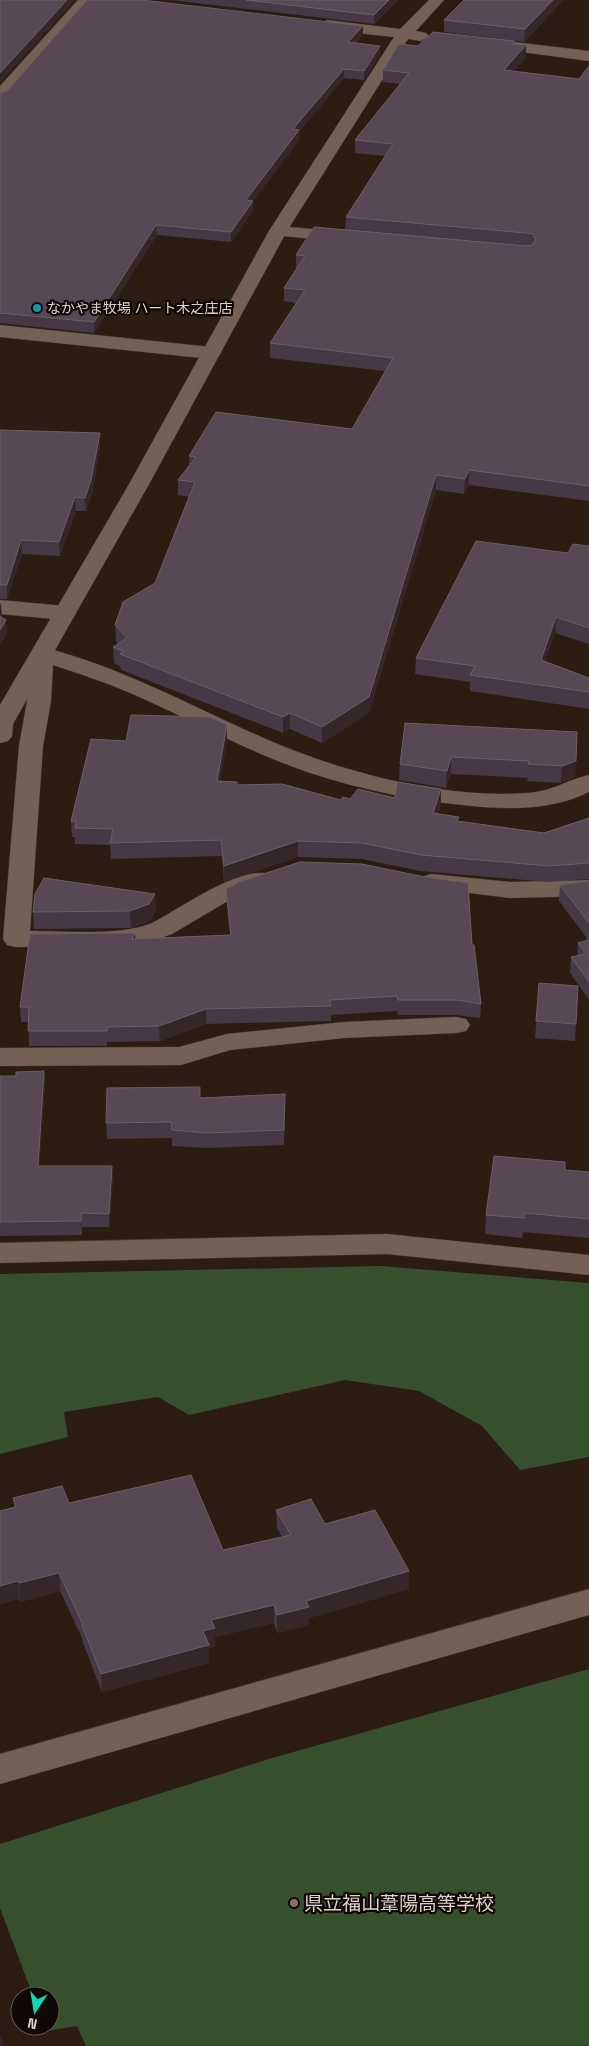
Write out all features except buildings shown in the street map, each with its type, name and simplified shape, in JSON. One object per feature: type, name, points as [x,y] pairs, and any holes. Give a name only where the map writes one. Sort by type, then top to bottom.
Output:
[{"type":"street","points":[[0,96],[86,0]]},
{"type":"street","points":[[0,736],[6,705],[42,654],[66,613],[278,231],[404,34],[437,0]]},
{"type":"street","points":[[314,24],[435,38]]},
{"type":"street","points":[[472,42],[589,56]]},
{"type":"street","points":[[278,231],[367,239]]},
{"type":"street","points":[[0,332],[211,353]]},
{"type":"street","points":[[0,607],[66,613]]},
{"type":"street","points":[[42,654],[39,701],[31,746],[16,939],[134,938],[163,928],[229,890],[281,873]]},
{"type":"street","points":[[42,654],[122,682],[295,759],[394,787],[476,800],[518,802],[559,796],[588,784]]},
{"type":"street","points":[[6,705],[39,701]]},
{"type":"street","points":[[411,879],[488,890],[548,892],[589,888]]},
{"type":"street","points":[[0,1057],[181,1056],[227,1042],[344,1030],[456,1026]]},
{"type":"street","points":[[0,1253],[387,1244],[589,1265]]},
{"type":"street","points":[[0,1769],[589,1602]]},
{"type":"green space","points":[[381,1266],[589,1283],[589,1457],[520,1470],[482,1426],[419,1391],[345,1380],[189,1415],[158,1397],[64,1412],[68,1437],[0,1454],[0,1274]]},
{"type":"green space","name":"県立福山葦陽高等学校","points":[[589,1669],[589,2046],[86,2046],[77,2026],[60,2029],[60,1986],[29,1986],[0,1908],[0,1844],[272,1758]]},
{"type":"place","name":"なかやま牧場 ハート木之庄店","points":[[37,308]]},
{"type":"place","name":"県立福山葦陽高等学校","points":[[294,1903]]}]
